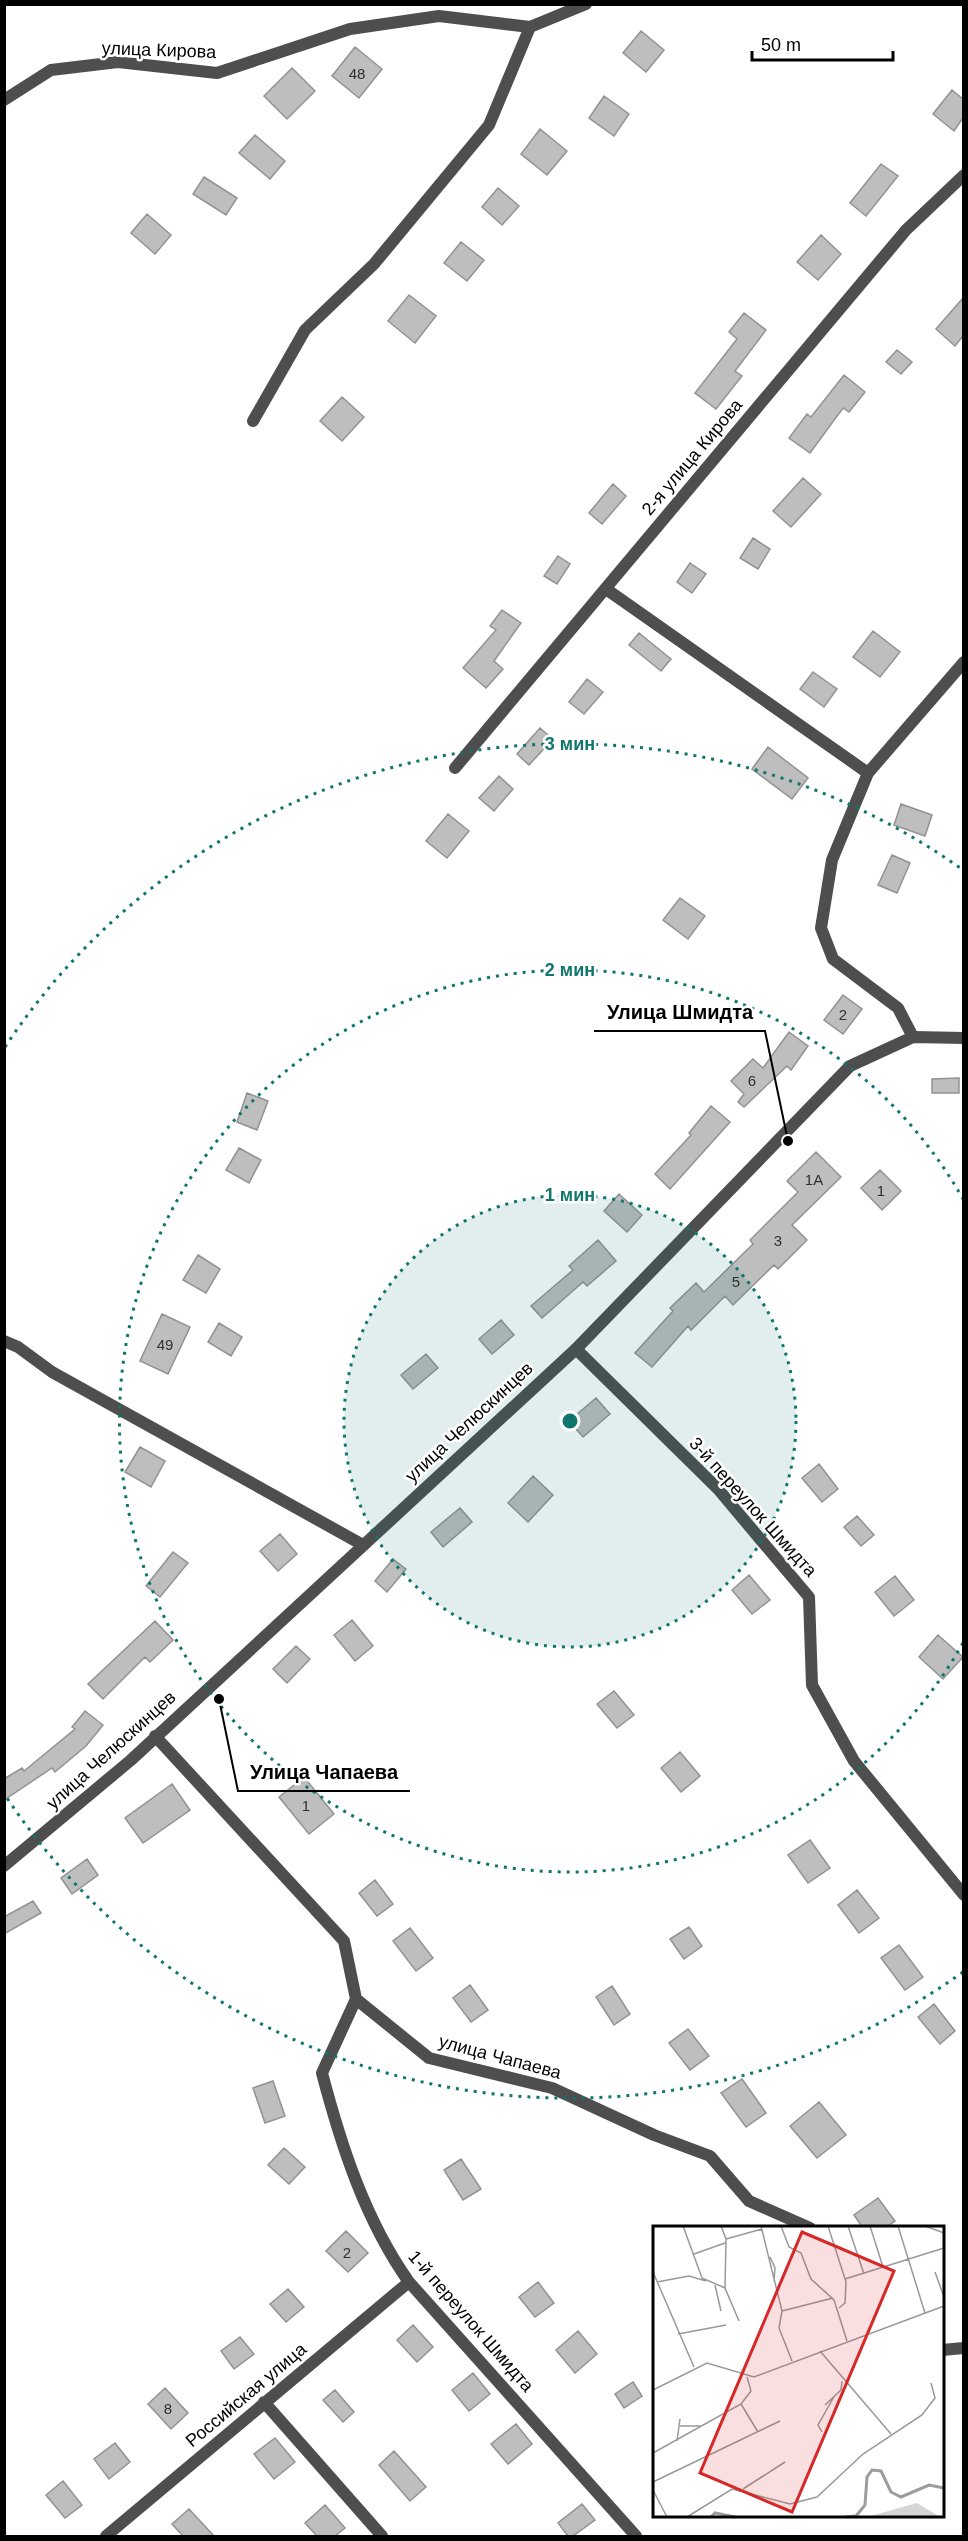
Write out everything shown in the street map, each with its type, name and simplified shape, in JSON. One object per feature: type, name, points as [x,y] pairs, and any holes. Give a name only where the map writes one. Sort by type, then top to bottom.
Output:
[{"type":"street","name":"улица Кирова","points":[[4,100],[51,70],[118,62],[217,73],[350,29],[439,16],[530,27],[586,4]]},
{"type":"street","points":[[253,421],[304,330],[374,264],[489,125],[530,27]]},
{"type":"street","name":"2-я улица Кирова","points":[[455,768],[906,230],[963,175]]},
{"type":"street","points":[[606,589],[868,773]]},
{"type":"street","points":[[914,1037],[898,1008],[833,959],[821,928],[832,860],[868,773],[963,662]]},
{"type":"street","name":"улица Челюскинцев","points":[[4,1866],[131,1760],[576,1348],[850,1066],[914,1037],[963,1038]]},
{"type":"street","points":[[4,1341],[18,1347],[52,1372],[363,1545]]},
{"type":"street","name":"3-й переулок Шмидта","points":[[576,1348],[718,1489],[809,1597],[812,1685],[854,1761],[963,1895]]},
{"type":"street","points":[[155,1736],[344,1941],[356,2000]]},
{"type":"street","name":"улица Чапаева","points":[[356,2000],[429,2058],[552,2088],[654,2135],[710,2156],[749,2201],[805,2226]]},
{"type":"street","name":"1-й переулок Шмидта","points":[[356,2000],[322,2073],[343,2151],[392,2258],[409,2282],[636,2536]]},
{"type":"street","name":"Российская улица","points":[[112,2534],[264,2402],[409,2282]]},
{"type":"street","points":[[944,2350],[963,2348]]},
{"type":"street","points":[[264,2402],[382,2536]]},
{"type":"building","points":[[641,31],[664,50],[646,72],[623,53]]},
{"type":"building","points":[[355,47],[382,69],[359,98],[332,76]]},
{"type":"building","points":[[292,68],[315,91],[287,119],[264,96]]},
{"type":"building","points":[[952,90],[963,99],[963,118],[954,131],[933,114]]},
{"type":"building","points":[[604,96],[629,114],[614,136],[589,118]]},
{"type":"building","points":[[540,129],[567,151],[547,175],[521,154]]},
{"type":"building","points":[[255,135],[285,161],[270,179],[239,153]]},
{"type":"building","points":[[881,164],[898,176],[866,216],[850,203]]},
{"type":"building","points":[[204,177],[237,198],[226,215],[193,194]]},
{"type":"building","points":[[498,188],[519,206],[502,225],[482,207]]},
{"type":"building","points":[[147,214],[171,235],[155,254],[131,233]]},
{"type":"building","points":[[821,235],[841,254],[818,280],[797,262]]},
{"type":"building","points":[[461,242],[484,260],[467,281],[444,263]]},
{"type":"building","points":[[409,295],[436,316],[415,343],[388,321]]},
{"type":"building","points":[[963,298],[963,336],[955,346],[936,329]]},
{"type":"building","points":[[744,313],[766,330],[735,371],[742,376],[716,409],[695,393],[737,339],[729,332]]},
{"type":"building","points":[[897,350],[912,362],[901,374],[886,362]]},
{"type":"building","points":[[844,375],[865,392],[849,412],[843,408],[810,453],[789,438],[807,414],[811,417]]},
{"type":"building","points":[[342,397],[364,417],[342,441],[320,421]]},
{"type":"building","points":[[803,478],[821,494],[791,527],[773,511]]},
{"type":"building","points":[[613,484],[626,496],[602,524],[589,513]]},
{"type":"building","points":[[753,538],[770,549],[758,569],[740,558]]},
{"type":"building","points":[[558,556],[570,564],[557,584],[544,576]]},
{"type":"building","points":[[690,563],[706,574],[692,593],[677,582]]},
{"type":"building","points":[[502,610],[521,623],[494,661],[503,669],[486,688],[463,668],[496,630],[490,626]]},
{"type":"building","points":[[873,631],[900,652],[880,677],[853,657]]},
{"type":"building","points":[[639,633],[671,659],[661,671],[629,645]]},
{"type":"building","points":[[813,672],[837,689],[824,707],[800,689]]},
{"type":"building","points":[[587,679],[603,692],[584,714],[569,702]]},
{"type":"building","points":[[540,728],[553,739],[529,765],[517,754]]},
{"type":"building","points":[[768,747],[808,778],[792,799],[752,769]]},
{"type":"building","points":[[499,776],[513,789],[494,811],[479,798]]},
{"type":"building","points":[[901,804],[932,815],[925,836],[894,825]]},
{"type":"building","points":[[448,814],[469,831],[447,858],[426,841]]},
{"type":"building","points":[[892,855],[910,863],[897,893],[878,885]]},
{"type":"building","points":[[680,898],[705,916],[688,939],[663,920]]},
{"type":"building","points":[[843,995],[862,1009],[843,1034],[824,1020]]},
{"type":"building","points":[[789,1032],[808,1046],[791,1070],[787,1066],[744,1107],[738,1102],[744,1094],[731,1081],[753,1059],[763,1068]]},
{"type":"building","points":[[959,1078],[959,1093],[932,1093],[932,1079]]},
{"type":"building","points":[[247,1093],[268,1101],[257,1130],[237,1122]]},
{"type":"building","points":[[711,1106],[730,1122],[670,1189],[655,1174],[691,1135],[689,1133]]},
{"type":"building","points":[[239,1148],[261,1160],[249,1183],[226,1170]]},
{"type":"building","points":[[816,1152],[841,1177],[792,1225],[807,1240],[778,1269],[774,1265],[733,1305],[725,1296],[691,1330],[688,1326],[652,1367],[635,1353],[673,1311],[670,1308],[696,1283],[704,1292],[753,1244],[750,1240],[798,1192],[787,1181]]},
{"type":"building","points":[[880,1170],[901,1191],[882,1210],[861,1188]]},
{"type":"building","points":[[619,1194],[642,1215],[627,1232],[604,1211]]},
{"type":"building","points":[[598,1240],[616,1261],[587,1286],[583,1282],[542,1318],[531,1306],[573,1270],[569,1266]]},
{"type":"building","points":[[198,1255],[220,1269],[206,1293],[183,1280]]},
{"type":"building","points":[[162,1314],[190,1327],[168,1374],[140,1361]]},
{"type":"building","points":[[501,1320],[514,1335],[492,1354],[479,1339]]},
{"type":"building","points":[[219,1323],[242,1337],[231,1356],[208,1342]]},
{"type":"building","points":[[426,1354],[438,1368],[413,1389],[401,1375]]},
{"type":"building","points":[[596,1398],[610,1414],[583,1437],[569,1421]]},
{"type":"building","points":[[140,1447],[165,1461],[151,1487],[125,1472]]},
{"type":"building","points":[[819,1464],[838,1489],[822,1502],[802,1478]]},
{"type":"building","points":[[533,1476],[553,1495],[528,1522],[508,1503]]},
{"type":"building","points":[[460,1508],[472,1522],[443,1547],[431,1532]]},
{"type":"building","points":[[857,1516],[874,1535],[861,1546],[844,1527]]},
{"type":"building","points":[[280,1534],[297,1554],[278,1571],[260,1551]]},
{"type":"building","points":[[173,1552],[188,1563],[160,1597],[146,1586]]},
{"type":"building","points":[[393,1559],[406,1569],[387,1592],[375,1581]]},
{"type":"building","points":[[749,1575],[770,1600],[752,1614],[732,1590]]},
{"type":"building","points":[[895,1576],[914,1600],[894,1616],[875,1592]]},
{"type":"building","points":[[352,1620],[373,1646],[355,1661],[334,1635]]},
{"type":"building","points":[[155,1621],[173,1640],[150,1662],[145,1657],[103,1699],[88,1684]]},
{"type":"building","points":[[938,1635],[963,1657],[943,1679],[919,1657]]},
{"type":"building","points":[[296,1646],[310,1659],[287,1683],[273,1669]]},
{"type":"building","points":[[614,1691],[634,1715],[617,1728],[597,1704]]},
{"type":"building","points":[[85,1711],[103,1725],[86,1746],[55,1772],[52,1768],[4,1800],[4,1779],[22,1768],[24,1771],[75,1729],[72,1727]]},
{"type":"building","points":[[680,1752],[700,1776],[681,1792],[661,1768]]},
{"type":"building","points":[[304,1777],[334,1814],[309,1834],[279,1797]]},
{"type":"building","points":[[172,1784],[190,1810],[143,1843],[125,1818]]},
{"type":"building","points":[[810,1840],[830,1868],[808,1883],[788,1855]]},
{"type":"building","points":[[87,1859],[98,1875],[72,1894],[61,1878]]},
{"type":"building","points":[[375,1880],[393,1904],[377,1916],[359,1893]]},
{"type":"building","points":[[857,1890],[879,1918],[859,1933],[838,1905]]},
{"type":"building","points":[[33,1901],[41,1913],[4,1934],[4,1917]]},
{"type":"building","points":[[689,1927],[702,1946],[684,1959],[670,1939]]},
{"type":"building","points":[[410,1928],[433,1958],[416,1971],[393,1941]]},
{"type":"building","points":[[899,1945],[923,1977],[905,1990],[881,1958]]},
{"type":"building","points":[[470,1985],[488,2010],[471,2022],[453,1998]]},
{"type":"building","points":[[612,1986],[630,2014],[614,2025],[596,1997]]},
{"type":"building","points":[[934,2004],[955,2031],[940,2044],[918,2017]]},
{"type":"building","points":[[688,2029],[709,2056],[690,2070],[669,2043]]},
{"type":"building","points":[[742,2079],[766,2113],[746,2127],[721,2093]]},
{"type":"building","points":[[273,2081],[285,2116],[265,2123],[253,2088]]},
{"type":"building","points":[[819,2102],[846,2135],[817,2158],[790,2126]]},
{"type":"building","points":[[284,2148],[305,2167],[289,2184],[268,2165]]},
{"type":"building","points":[[461,2159],[481,2189],[463,2200],[444,2170]]},
{"type":"building","points":[[878,2198],[895,2221],[888,2226],[862,2226],[854,2215]]},
{"type":"building","points":[[346,2231],[368,2253],[348,2272],[326,2251]]},
{"type":"building","points":[[538,2282],[554,2303],[535,2317],[519,2297]]},
{"type":"building","points":[[288,2289],[304,2307],[286,2322],[270,2304]]},
{"type":"building","points":[[413,2325],[433,2347],[417,2362],[397,2340]]},
{"type":"building","points":[[578,2331],[597,2354],[575,2373],[556,2350]]},
{"type":"building","points":[[240,2337],[254,2354],[234,2369],[221,2351]]},
{"type":"building","points":[[473,2373],[490,2394],[469,2411],[452,2390]]},
{"type":"building","points":[[633,2382],[642,2396],[624,2408],[615,2394]]},
{"type":"building","points":[[165,2388],[188,2413],[171,2429],[148,2404]]},
{"type":"building","points":[[335,2390],[354,2412],[343,2422],[323,2400]]},
{"type":"building","points":[[516,2424],[532,2444],[508,2464],[491,2444]]},
{"type":"building","points":[[275,2438],[295,2462],[274,2479],[254,2454]]},
{"type":"building","points":[[115,2443],[130,2462],[109,2479],[94,2459]]},
{"type":"building","points":[[394,2451],[426,2487],[410,2501],[379,2465]]},
{"type":"building","points":[[63,2481],[82,2505],[65,2518],[46,2495]]},
{"type":"building","points":[[582,2504],[595,2520],[573,2536],[568,2536],[558,2523]]},
{"type":"building","points":[[325,2505],[345,2528],[335,2536],[317,2536],[305,2523]]},
{"type":"building","points":[[189,2509],[214,2536],[183,2536],[172,2524]]},
{"type":"place","name":"Улица Шмидта","points":[[788,1141]]},
{"type":"place","name":"Улица Чапаева","points":[[219,1699]]}]
